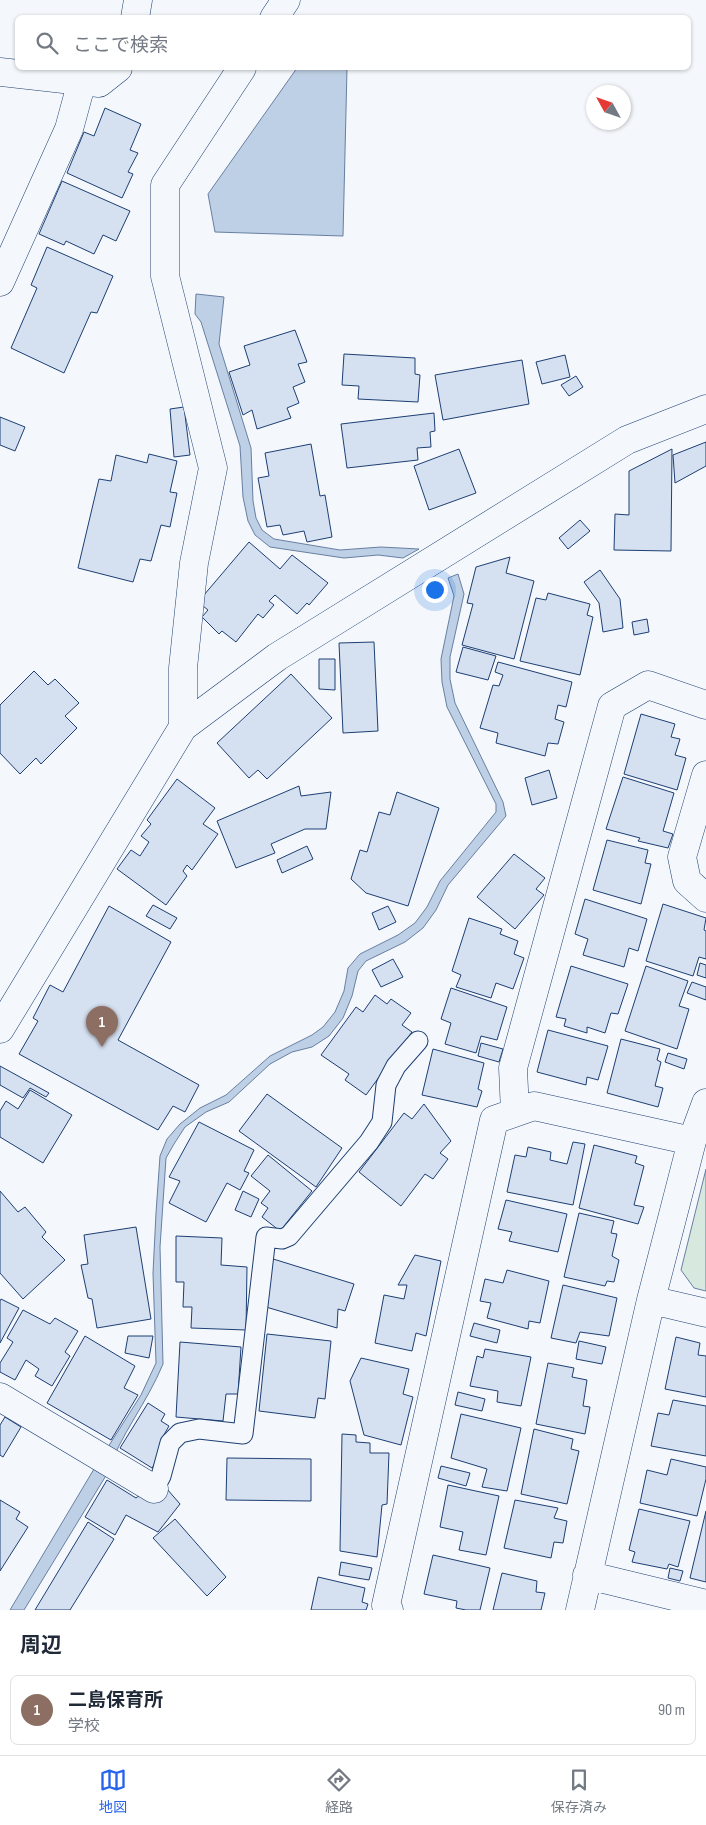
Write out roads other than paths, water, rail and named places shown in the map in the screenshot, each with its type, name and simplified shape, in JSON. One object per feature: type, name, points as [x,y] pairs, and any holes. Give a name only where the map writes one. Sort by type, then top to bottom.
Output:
[{"type":"street","points":[[136,15],[138,0]]},
{"type":"street","points":[[276,15],[286,0]]},
{"type":"street","points":[[0,72],[99,83],[115,70]]},
{"type":"street","points":[[183,727],[183,668],[194,563],[213,468],[165,276],[165,185],[241,70]]},
{"type":"street","points":[[0,282],[69,129],[82,81]]},
{"type":"street","points":[[0,1029],[183,727],[277,657],[628,440],[706,409]]},
{"type":"street","points":[[515,1112],[514,1068],[612,706],[648,685],[706,705]]},
{"type":"street","points":[[706,776],[682,857],[687,881],[706,898]]},
{"type":"street","points":[[580,1610],[651,1300],[692,1141],[706,1103]]},
{"type":"street","points":[[388,1610],[386,1605],[494,1120],[534,1106],[692,1141]]},
{"type":"street","points":[[651,1300],[706,1313]]},
{"type":"street","points":[[0,1397],[154,1490]]},
{"type":"street","points":[[587,1575],[706,1604]]},
{"type":"lane","points":[[154,1490],[161,1476],[170,1443],[180,1433],[199,1429],[243,1434],[266,1237],[282,1239],[289,1236],[369,1142],[382,1122],[386,1085],[396,1066],[418,1040]]},
{"type":"water","points":[[296,70],[347,70],[343,236],[215,232],[208,194]]},
{"type":"water","points":[[196,294],[224,297],[219,344],[251,448],[253,501],[256,518],[262,530],[274,539],[340,550],[381,547],[419,549],[403,558],[378,555],[344,558],[270,547],[255,535],[248,521],[243,497],[240,446],[201,322],[195,314]]},
{"type":"water","points":[[458,574],[464,594],[450,657],[450,679],[455,703],[503,802],[506,816],[448,885],[436,910],[423,928],[405,942],[366,961],[358,971],[352,996],[343,1018],[329,1036],[312,1047],[292,1052],[270,1064],[229,1102],[206,1112],[185,1127],[174,1144],[166,1158],[160,1247],[163,1364],[119,1446],[107,1474],[24,1610],[10,1610],[94,1469],[141,1395],[156,1363],[153,1273],[160,1156],[167,1139],[180,1124],[200,1108],[226,1095],[270,1056],[312,1035],[323,1027],[335,1012],[344,991],[348,968],[360,954],[398,935],[415,923],[427,907],[440,881],[496,812],[496,804],[447,707],[442,682],[441,659],[454,596],[448,578]]},
{"type":"place","name":"二島保育所","points":[[102,1047]]}]
